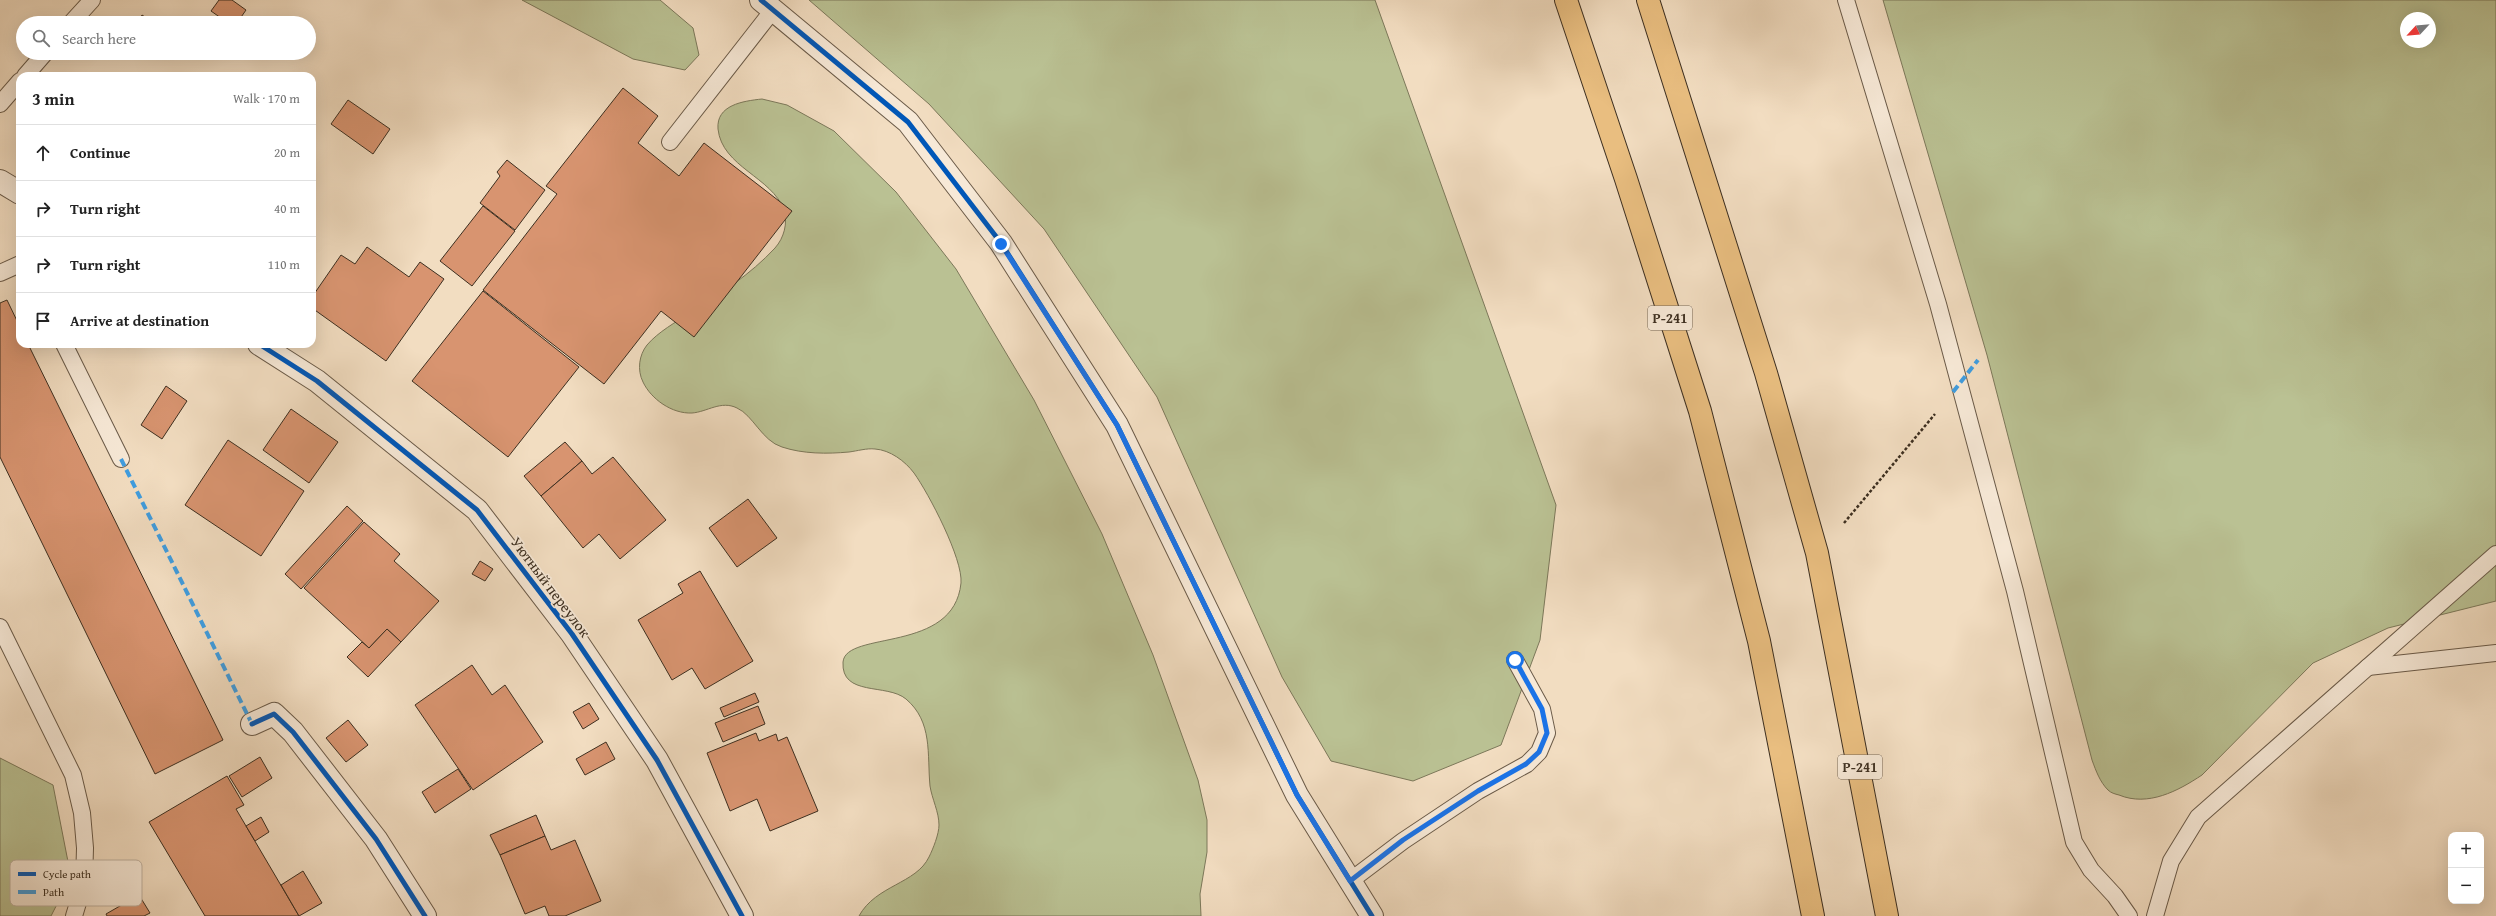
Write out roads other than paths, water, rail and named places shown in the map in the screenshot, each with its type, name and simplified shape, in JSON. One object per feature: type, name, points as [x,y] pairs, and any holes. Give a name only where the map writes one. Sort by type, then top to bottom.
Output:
[{"type":"highway","name":"Р-241","points":[[1566,0],[1626,179],[1700,411],[1759,641],[1813,916]]},
{"type":"highway","name":"Р-241","points":[[1648,0],[1766,373],[1817,553],[1864,786],[1887,916]]},
{"type":"street","points":[[767,5],[908,122],[1001,244],[1117,425],[1297,795],[1372,916]]},
{"type":"street","points":[[0,181],[16,191]]},
{"type":"street","name":"Уютный переулок","points":[[265,348],[317,381],[477,510],[572,634],[657,760],[742,916]]},
{"type":"street","points":[[252,724],[274,714],[293,732],[376,839],[425,916]]},
{"type":"lane","points":[[78,16],[92,0]]},
{"type":"lane","points":[[1846,0],[1946,333],[2015,591],[2074,842],[2091,870],[2115,896],[2129,916]]},
{"type":"lane","points":[[670,142],[767,5]]},
{"type":"lane","points":[[28,72],[39,60]]},
{"type":"lane","points":[[0,104],[16,86]]},
{"type":"lane","points":[[0,273],[16,266]]},
{"type":"lane","points":[[66,348],[121,459]]},
{"type":"lane","points":[[2156,916],[2171,861],[2198,817],[2496,554]]},
{"type":"lane","points":[[0,627],[73,774],[82,813],[85,860]]},
{"type":"lane","points":[[2368,667],[2496,653]]},
{"type":"lane","points":[[1350,881],[1403,840],[1478,791],[1526,764],[1539,752],[1547,733],[1542,709],[1515,660]]},
{"type":"lane","points":[[74,916],[77,906]]}]
